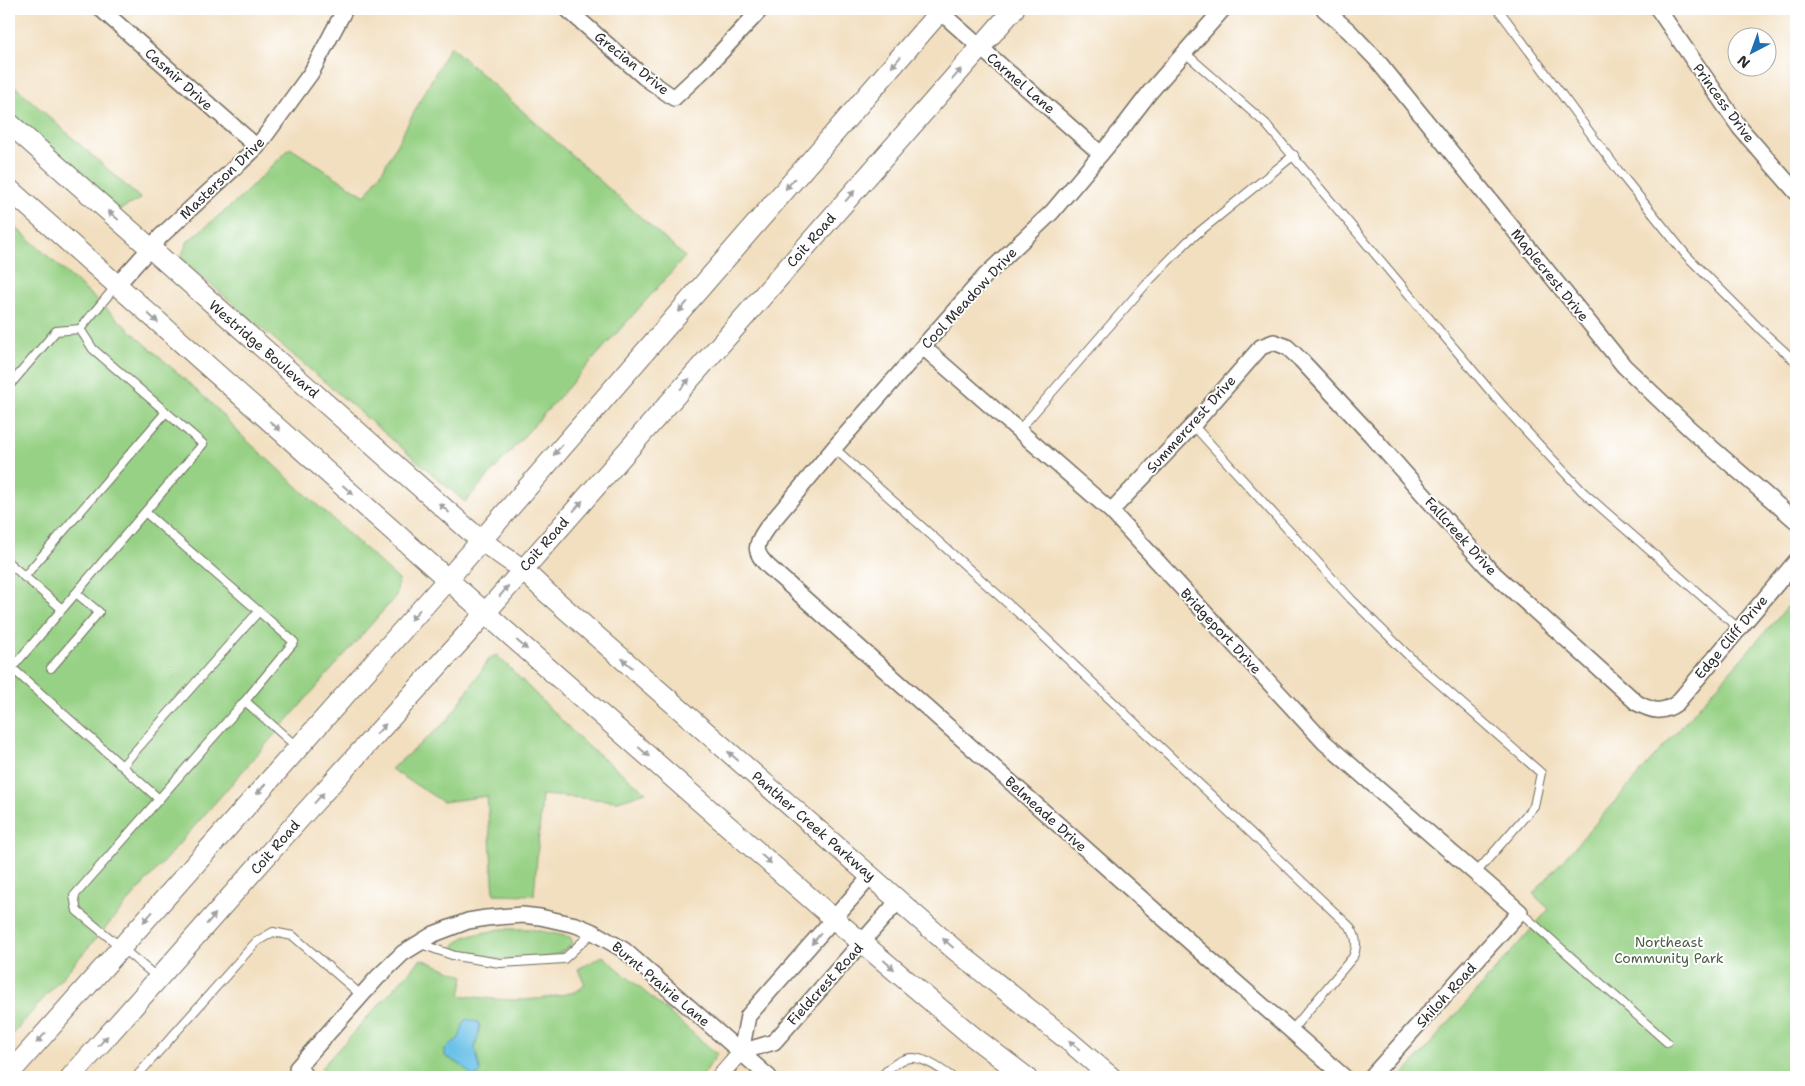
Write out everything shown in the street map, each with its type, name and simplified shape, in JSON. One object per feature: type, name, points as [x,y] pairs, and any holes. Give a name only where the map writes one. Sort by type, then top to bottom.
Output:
[{"type":"main road","name":"Coit Road","points":[[71,1077],[485,613],[1014,9]]},
{"type":"main road","points":[[9,1074],[448,579],[940,10]]},
{"type":"main road","name":"Westridge Boulevard","points":[[9,123],[480,540],[522,569]]},
{"type":"main road","points":[[9,189],[485,613],[834,919],[971,1035],[1026,1077]]},
{"type":"main road","name":"Panther Creek Parkway","points":[[522,569],[976,968],[1111,1077]]},
{"type":"street","name":"Casmir Drive","points":[[102,9],[257,147]]},
{"type":"street","name":"Masterson Drive","points":[[117,286],[149,248],[257,147],[311,73],[344,9]]},
{"type":"street","name":"Grecian Drive","points":[[567,9],[644,77],[674,98],[708,66],[761,9]]},
{"type":"street","name":"Cool Meadow Drive","points":[[757,545],[766,529],[834,448],[985,276],[1052,212],[1184,52],[1223,9]]},
{"type":"street","name":"Maplecrest Drive","points":[[1324,9],[1350,31],[1376,59],[1624,366],[1690,429],[1796,522]]},
{"type":"street","name":"Princess Drive","points":[[1658,9],[1740,128],[1796,192]]},
{"type":"street","name":"Carmel Lane","points":[[940,10],[1101,154]]},
{"type":"street","name":"Summercrest Drive","points":[[1111,511],[1192,425],[1260,347],[1274,342]]},
{"type":"street","name":"Fallcreek Drive","points":[[1274,342],[1287,347],[1301,360],[1371,435],[1490,570],[1637,703],[1652,710],[1663,711]]},
{"type":"street","name":"Bridgeport Drive","points":[[923,347],[1111,511],[1324,742],[1520,912]]},
{"type":"street","name":"Belmeade Drive","points":[[757,545],[759,557],[769,567],[1344,1077]]},
{"type":"street","name":"Edge Cliff Drive","points":[[1663,711],[1677,703],[1796,560]]},
{"type":"street","points":[[719,1077],[741,1052],[748,1016],[871,876]]},
{"type":"street","name":"Fieldcrest Road","points":[[741,1052],[774,1042],[899,900]]},
{"type":"street","name":"Shiloh Road","points":[[1371,1077],[1520,912]]},
{"type":"street","name":"Burnt Prairie Lane","points":[[302,1073],[361,995],[389,965],[418,943],[434,934],[468,921],[504,916],[540,917],[558,920],[593,932],[624,950],[769,1077]]},
{"type":"lane","points":[[1498,9],[1620,173],[1686,255],[1796,362]]},
{"type":"lane","points":[[1184,52],[1265,123],[1294,155],[1502,405],[1576,484],[1738,628]]},
{"type":"lane","points":[[1019,430],[1146,284],[1188,242],[1294,155]]},
{"type":"lane","points":[[9,386],[56,332],[80,329],[117,286]]},
{"type":"lane","points":[[80,329],[93,349],[203,444],[12,668],[159,799]]},
{"type":"lane","points":[[24,577],[166,412]]},
{"type":"lane","points":[[1192,425],[1377,625],[1416,663],[1541,773],[1534,806],[1475,874]]},
{"type":"lane","points":[[834,448],[1035,628],[1350,927],[1355,934],[1356,941],[1356,950],[1353,957],[1291,1031]]},
{"type":"lane","points":[[145,512],[294,642],[245,701],[74,896],[77,911],[159,978]]},
{"type":"lane","points":[[9,563],[62,609]]},
{"type":"lane","points":[[52,668],[99,612],[76,593]]},
{"type":"lane","points":[[122,766],[259,611]]},
{"type":"lane","points":[[245,701],[298,748]]},
{"type":"lane","points":[[1520,912],[1667,1042]]},
{"type":"lane","points":[[136,1077],[256,942],[273,932],[293,936],[361,995]]},
{"type":"lane","points":[[418,943],[455,956],[500,963],[564,959],[593,932]]},
{"type":"lane","points":[[881,1077],[896,1062],[907,1058],[925,1060],[952,1077]]},
{"type":"green space","points":[[450,46],[685,257],[465,502],[181,257],[188,241],[238,200],[290,148],[365,196],[384,168]]},
{"type":"green space","points":[[9,81],[141,199],[119,210],[9,112]]},
{"type":"green space","points":[[11,223],[212,404],[241,435],[399,580],[396,596],[9,1038],[9,225]]},
{"type":"green space","name":"Northeast Community Park","points":[[1796,597],[1796,1077],[1401,1077],[1549,909],[1533,894]]},
{"type":"green space","points":[[497,655],[585,744],[646,792],[618,801],[542,795],[534,895],[494,894],[487,796],[443,802],[391,769],[447,721],[490,658]]},
{"type":"green space","points":[[501,929],[530,929],[570,937],[573,942],[564,951],[535,959],[500,959],[467,954],[455,950],[454,945],[464,937]]},
{"type":"green space","points":[[603,956],[717,1054],[702,1077],[331,1077],[321,1068],[421,959],[464,976],[460,995],[523,1000],[568,994],[583,987],[585,984],[578,969]]},
{"type":"water","points":[[467,1019],[478,1022],[480,1026],[475,1049],[481,1073],[473,1077],[461,1065],[445,1056],[445,1049],[459,1038],[464,1022]]}]
